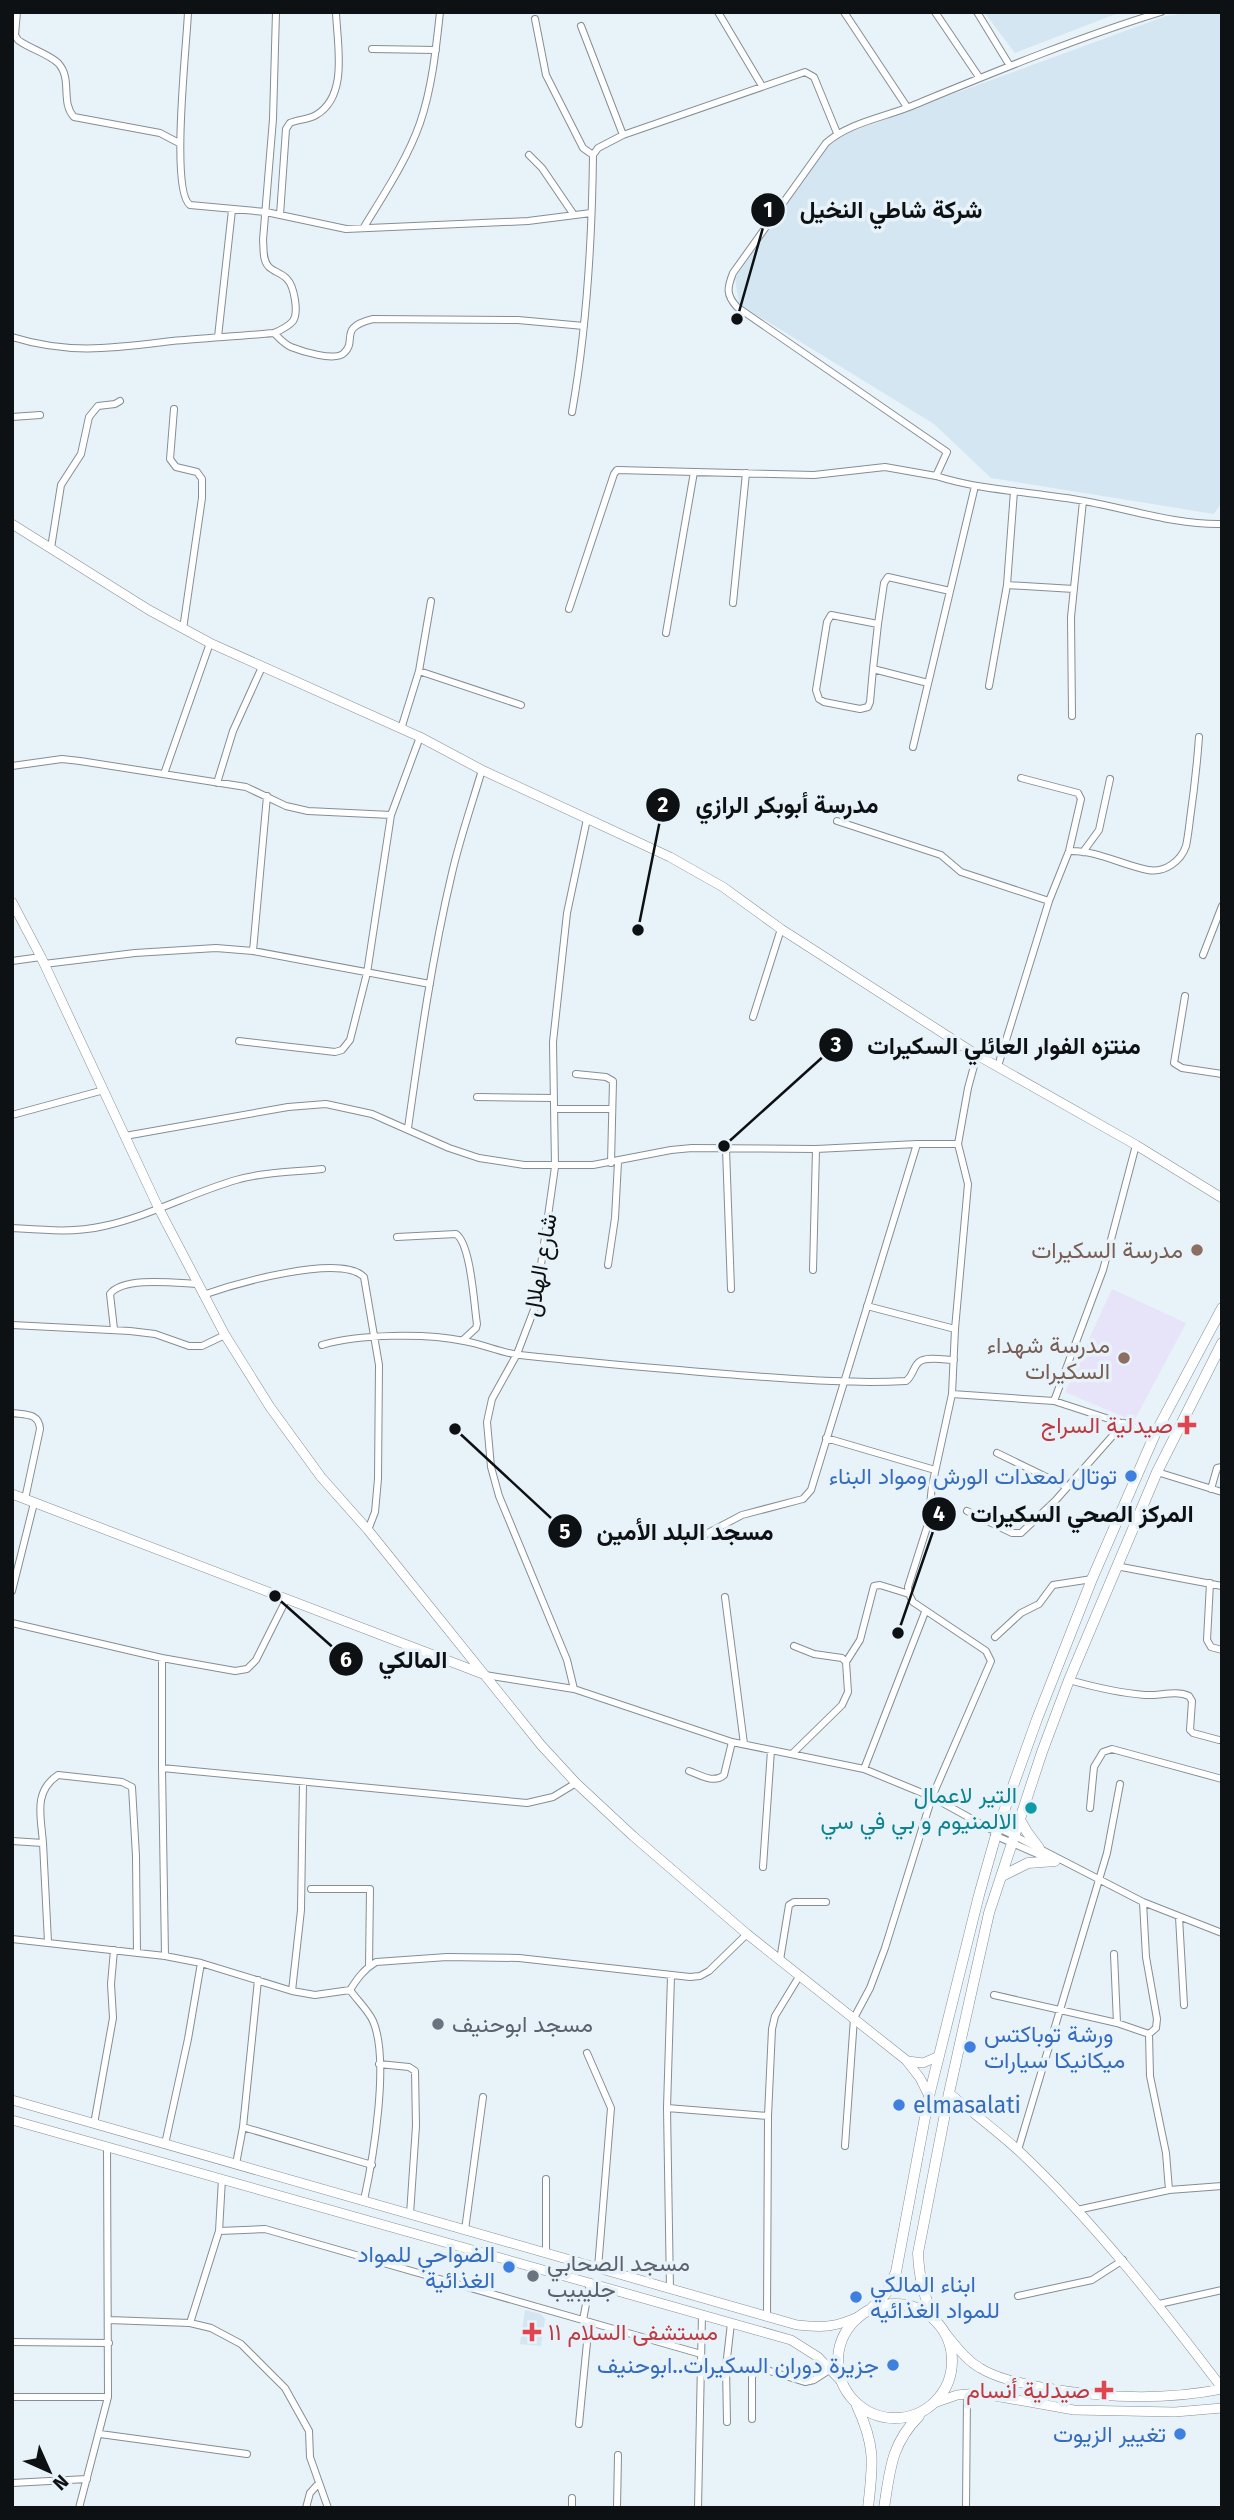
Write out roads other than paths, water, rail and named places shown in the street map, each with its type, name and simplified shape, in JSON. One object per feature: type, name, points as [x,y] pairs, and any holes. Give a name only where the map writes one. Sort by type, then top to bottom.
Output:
[{"type":"main road","points":[[12,524],[149,610],[210,643],[420,737],[482,770],[670,857],[723,887],[781,929],[978,1055],[1136,1145],[1222,1198]]},
{"type":"main road","points":[[12,902],[43,961],[159,1209],[225,1335],[270,1407],[321,1477],[368,1530],[541,1745],[576,1783],[747,1934],[906,2060],[920,2078],[929,2096]]},
{"type":"main road","points":[[841,2381],[838,2367],[840,2345],[849,2326],[887,2292],[896,2272],[929,2096],[995,1831],[1092,1579],[1155,1434],[1222,1308]]},
{"type":"main road","points":[[949,2093],[1018,2150],[1077,2210],[1159,2304],[1222,2389],[1201,2393],[1121,2397],[1078,2394],[1028,2385],[977,2367],[934,2319],[923,2295],[918,2274],[918,2253],[949,2093],[989,1913],[1020,1820],[1069,1680],[1116,1566],[1157,1472],[1222,1343]]},
{"type":"main road","points":[[12,1494],[485,1675]]},
{"type":"main road","points":[[1020,1820],[1039,1848]]},
{"type":"main road","points":[[1002,1876],[1028,1863],[1055,1861]]},
{"type":"main road","points":[[906,2060],[923,2063],[939,2056]]},
{"type":"main road","points":[[12,2100],[797,2325],[820,2328],[838,2325],[860,2316]]},
{"type":"main road","points":[[12,2120],[791,2340],[813,2352],[831,2368],[855,2403],[872,2445],[874,2463],[868,2508]]},
{"type":"main road","points":[[871,2309],[898,2304],[911,2306],[934,2319]]},
{"type":"main road","points":[[884,2508],[895,2447],[906,2429],[942,2394],[952,2371],[951,2346],[946,2334]]},
{"type":"main road","points":[[934,2403],[967,2393],[1074,2410],[1174,2412],[1221,2409]]},
{"type":"main road","points":[[855,2403],[866,2412],[894,2419],[922,2412]]},
{"type":"street","points":[[188,12],[179,143],[185,202],[190,205],[267,212],[333,228],[528,221],[591,213]]},
{"type":"street","points":[[12,337],[36,344],[81,350],[128,348],[274,333],[292,322],[295,316],[295,301],[290,282],[284,275],[269,267],[264,258],[273,119],[276,12]]},
{"type":"street","points":[[280,215],[286,129],[290,123],[309,119],[327,107],[337,83],[336,12]]},
{"type":"street","points":[[364,227],[403,162],[420,123],[436,50],[440,12]]},
{"type":"street","points":[[718,12],[762,86]]},
{"type":"street","points":[[844,12],[907,107]]},
{"type":"street","points":[[935,12],[979,77]]},
{"type":"street","points":[[977,12],[1010,66]]},
{"type":"street","points":[[936,476],[947,452],[737,307],[728,298],[728,286],[733,273],[826,143],[838,133],[979,77],[1161,12]]},
{"type":"street","points":[[15,15],[15,35],[18,40],[48,56],[62,69],[66,78],[67,105],[74,117],[160,133],[179,143]]},
{"type":"street","points":[[535,19],[546,75],[583,148],[593,155]]},
{"type":"street","points":[[581,26],[623,135]]},
{"type":"street","points":[[372,49],[436,50]]},
{"type":"street","points":[[572,412],[581,360],[590,272],[593,155],[598,148],[623,135],[799,73],[814,77],[838,133]]},
{"type":"street","points":[[529,155],[542,167],[574,215]]},
{"type":"street","points":[[218,338],[232,210]]},
{"type":"street","points":[[274,333],[289,347],[325,357],[340,356],[344,353],[352,330],[362,322],[373,319],[504,320],[584,326]]},
{"type":"street","points":[[51,548],[61,485],[81,454],[89,416],[99,406],[120,401]]},
{"type":"street","points":[[174,409],[170,459],[176,467],[197,472],[202,479],[202,498],[183,629]]},
{"type":"street","points":[[12,417],[40,415]]},
{"type":"street","points":[[569,609],[617,470],[814,475],[885,467],[975,486],[1083,501],[1197,524],[1222,524]]},
{"type":"street","points":[[666,633],[694,472]]},
{"type":"street","points":[[733,603],[746,473]]},
{"type":"street","points":[[913,747],[975,486]]},
{"type":"street","points":[[989,686],[1007,585],[1014,491]]},
{"type":"street","points":[[1072,716],[1071,617],[1083,501]]},
{"type":"street","points":[[878,624],[831,615],[827,622],[816,694],[824,702],[864,709],[870,702],[878,624],[884,583],[888,577],[950,591]]},
{"type":"street","points":[[1007,585],[1074,590]]},
{"type":"street","points":[[401,729],[419,671],[431,601]]},
{"type":"street","points":[[164,774],[210,643]]},
{"type":"street","points":[[217,783],[233,732],[262,667]]},
{"type":"street","points":[[873,669],[928,682]]},
{"type":"street","points":[[419,671],[521,705]]},
{"type":"street","points":[[239,1041],[335,1052],[342,1050],[350,1040],[367,973],[391,815],[420,737]]},
{"type":"street","points":[[1069,852],[1083,852],[1150,871],[1162,870],[1180,856],[1186,846],[1197,775],[1199,737]]},
{"type":"street","points":[[12,766],[62,759],[246,787],[286,806],[308,811],[391,815]]},
{"type":"street","points":[[408,1128],[421,1031],[453,871],[482,770]]},
{"type":"street","points":[[998,1066],[1049,901],[1069,852],[1082,796],[1021,778]]},
{"type":"street","points":[[1083,852],[1099,830],[1110,779]]},
{"type":"street","points":[[253,951],[267,796]]},
{"type":"street","name":"شارع الهلال","points":[[574,1689],[567,1660],[499,1496],[491,1468],[487,1422],[498,1386],[517,1354],[536,1307],[555,1167],[553,1042],[567,913],[587,819]]},
{"type":"street","points":[[838,821],[941,855],[961,872],[1049,901]]},
{"type":"street","points":[[1203,955],[1222,906]]},
{"type":"street","points":[[753,1017],[781,929]]},
{"type":"street","points":[[12,961],[216,948],[253,951],[430,984]]},
{"type":"street","points":[[1185,996],[1174,1063],[1182,1068],[1222,1074]]},
{"type":"street","points":[[845,2146],[854,2018],[870,1988],[885,1948],[932,1797],[991,1661],[986,1651],[913,1602],[908,1587],[928,1524],[935,1470],[952,1394],[968,1184],[958,1144],[968,1088],[978,1055]]},
{"type":"street","points":[[576,1074],[610,1078],[613,1085],[615,1217],[608,1265]]},
{"type":"street","points":[[12,1115],[104,1090]]},
{"type":"street","points":[[477,1097],[554,1098]]},
{"type":"street","points":[[125,1136],[288,1107],[326,1104],[372,1114],[449,1148],[479,1158],[555,1167],[614,1163],[671,1150],[958,1144]]},
{"type":"street","points":[[555,1109],[612,1110]]},
{"type":"street","points":[[706,1534],[742,1515],[803,1499],[811,1490],[917,1143]]},
{"type":"street","points":[[1054,1401],[1103,1270],[1136,1145]]},
{"type":"street","points":[[726,1149],[731,1289]]},
{"type":"street","points":[[813,1270],[816,1149]]},
{"type":"street","points":[[12,1228],[86,1230],[159,1209],[236,1180],[322,1169]]},
{"type":"street","points":[[397,1237],[456,1234],[461,1238],[477,1324],[463,1340]]},
{"type":"street","points":[[204,1295],[293,1272],[328,1268],[350,1269],[358,1271],[364,1277],[379,1366],[375,1512],[368,1530]]},
{"type":"street","points":[[114,1329],[110,1294],[114,1289],[136,1283],[198,1284]]},
{"type":"street","points":[[867,1306],[955,1329]]},
{"type":"street","points":[[12,1325],[114,1329],[155,1334],[189,1346],[202,1346],[225,1335]]},
{"type":"street","points":[[322,1345],[341,1340],[439,1336],[517,1354],[670,1371],[842,1382],[906,1381],[917,1364],[923,1360],[954,1360]]},
{"type":"street","points":[[952,1394],[1054,1401],[1155,1434]]},
{"type":"street","points":[[12,1413],[34,1416],[39,1421],[40,1429],[12,1591]]},
{"type":"street","points":[[967,1511],[1017,1534],[1024,1531],[1055,1502],[1124,1423]]},
{"type":"street","points":[[826,1438],[935,1470]]},
{"type":"street","points":[[998,1453],[1067,1486]]},
{"type":"street","points":[[1211,1489],[1216,1470],[1222,1466]]},
{"type":"street","points":[[1157,1472],[1222,1492]]},
{"type":"street","points":[[1116,1566],[1222,1586]]},
{"type":"street","points":[[995,1637],[1021,1613],[1039,1604],[1053,1585],[1092,1579]]},
{"type":"street","points":[[1210,1583],[1207,1640],[1211,1647],[1222,1650]]},
{"type":"street","points":[[793,1753],[847,1697],[846,1662],[860,1640],[874,1586],[880,1585],[909,1594]]},
{"type":"street","points":[[725,1597],[744,1744]]},
{"type":"street","points":[[12,1623],[162,1658],[235,1671],[247,1669],[256,1660],[286,1600]]},
{"type":"street","points":[[864,1769],[926,1612]]},
{"type":"street","points":[[794,1646],[814,1654],[837,1656],[846,1662]]},
{"type":"street","points":[[162,1658],[165,1955]]},
{"type":"street","points":[[485,1675],[574,1689],[732,1742],[864,1769],[932,1797],[1055,1861],[1070,1865]]},
{"type":"street","points":[[1069,1680],[1104,1689],[1147,1695],[1184,1693],[1192,1701],[1190,1730],[1219,1740]]},
{"type":"street","points":[[689,1771],[715,1780],[721,1778],[732,1742]]},
{"type":"street","points":[[1090,1808],[1094,1767],[1103,1752],[1112,1749],[1222,1779]]},
{"type":"street","points":[[763,1867],[771,1750]]},
{"type":"street","points":[[162,1768],[527,1803],[553,1797],[576,1783]]},
{"type":"street","points":[[48,1942],[40,1802],[43,1790],[58,1775],[122,1782],[132,1787],[137,1868],[136,1953]]},
{"type":"street","points":[[292,1991],[301,1910],[303,1782]]},
{"type":"street","points":[[1018,2150],[1107,1853],[1120,1784]]},
{"type":"street","points":[[12,1840],[43,1843]]},
{"type":"street","points":[[1014,1840],[1039,1848],[1143,1902],[1222,1933]]},
{"type":"street","points":[[311,1889],[370,1889],[369,1966]]},
{"type":"street","points":[[780,1960],[789,1905],[794,1902],[826,1902]]},
{"type":"street","points":[[1143,1902],[1146,1956],[1157,2020],[1156,2028],[1149,2034]]},
{"type":"street","points":[[1179,1917],[1184,2005]]},
{"type":"street","points":[[12,1939],[165,1955],[315,1995],[350,1990],[369,1966],[376,1962],[447,1957],[519,1958],[671,1976],[700,1976],[709,1971],[747,1934]]},
{"type":"street","points":[[94,2124],[113,2018],[111,1984],[114,1950]]},
{"type":"street","points":[[1114,1954],[1116,2023]]},
{"type":"street","points":[[165,2144],[201,1963]]},
{"type":"street","points":[[767,2316],[768,2116],[772,2029],[775,2016],[800,1975]]},
{"type":"street","points":[[670,2288],[667,2108],[671,1976]]},
{"type":"street","points":[[236,2164],[243,2127],[258,1980]]},
{"type":"street","points":[[350,1990],[374,2023],[379,2064],[376,2137],[364,2200]]},
{"type":"street","points":[[994,1995],[1116,2023],[1149,2034]]},
{"type":"street","points":[[1149,2034],[1150,2076],[1166,2153],[1169,2190]]},
{"type":"street","points":[[587,2053],[611,2108],[598,2268]]},
{"type":"street","points":[[379,2064],[409,2067],[415,2071],[415,2138],[410,2214]]},
{"type":"street","points":[[465,2230],[483,2098]]},
{"type":"street","points":[[667,2108],[768,2116]]},
{"type":"street","points":[[243,2127],[372,2165]]},
{"type":"street","points":[[79,2508],[108,2397],[107,2147]]},
{"type":"street","points":[[190,2323],[219,2231],[222,2179]]},
{"type":"street","points":[[546,2253],[547,2179]]},
{"type":"street","points":[[1077,2210],[1169,2190],[1222,2186]]},
{"type":"street","points":[[219,2231],[265,2228],[701,2354]]},
{"type":"street","points":[[1018,2295],[1092,2280],[1122,2260]]},
{"type":"street","points":[[579,2424],[590,2283]]},
{"type":"street","points":[[1159,2304],[1222,2290]]},
{"type":"street","points":[[698,2508],[702,2314]]},
{"type":"street","points":[[109,2320],[190,2323],[211,2328],[241,2344],[285,2388],[309,2431],[310,2457],[328,2508]]},
{"type":"street","points":[[727,2422],[726,2367],[731,2323]]},
{"type":"street","points":[[12,2342],[109,2343]]},
{"type":"street","points":[[752,2419],[751,2377],[757,2367],[804,2382],[814,2380],[831,2368]]},
{"type":"street","points":[[966,2508],[967,2393]]},
{"type":"street","points":[[12,2397],[108,2397]]},
{"type":"street","points":[[100,2434],[247,2454]]},
{"type":"street","points":[[617,2508],[618,2455]]},
{"type":"street","points":[[12,2483],[87,2479]]},
{"type":"street","points":[[306,2508],[310,2493],[319,2483]]},
{"type":"street","points":[[572,2498],[572,2508]]},
{"type":"place","name":"شركة شاطي النخيل","points":[[737,319]]},
{"type":"place","name":"مدرسة أبوبكر الرازي","points":[[638,930]]},
{"type":"place","name":"منتزه الفوار العائلي السكيرات","points":[[724,1146]]},
{"type":"place","name":"مدرسة السكيرات","points":[[1197,1250]]},
{"type":"place","name":"مدرسة شهداء السكيرات","points":[[1124,1358]]},
{"type":"place","name":"صيدلية السراج","points":[[1187,1425]]},
{"type":"place","name":"مسجد البلد الأمين","points":[[455,1429]]},
{"type":"place","name":"توتال لمعدات الورش ومواد البناء","points":[[1131,1476]]},
{"type":"place","name":"المالكي","points":[[275,1596]]},
{"type":"place","name":"المركز الصحي السكيرات","points":[[898,1633]]},
{"type":"place","name":"التير لاعمال الالمنيوم و بي في سي","points":[[1031,1808]]},
{"type":"place","name":"مسجد ابوحنيف","points":[[438,2024]]},
{"type":"place","name":"ورشة توباكتس ميكانيكا سيارات","points":[[970,2047]]},
{"type":"place","name":"elmasalati","points":[[899,2105]]},
{"type":"place","name":"الضواحي للمواد الغذائية","points":[[509,2267]]},
{"type":"place","name":"مسجد الصحابي جليبيب","points":[[533,2276]]},
{"type":"place","name":"ابناء المالكي للمواد الغذائيه","points":[[856,2297]]},
{"type":"place","name":"مستشفى السلام ١١","points":[[532,2332]]},
{"type":"place","name":"جزيرة دوران السكيرات..ابوحنيف","points":[[893,2365]]},
{"type":"place","name":"صيدلية أنسام","points":[[1104,2390]]},
{"type":"place","name":"تغيير الزيوت","points":[[1180,2434]]}]
